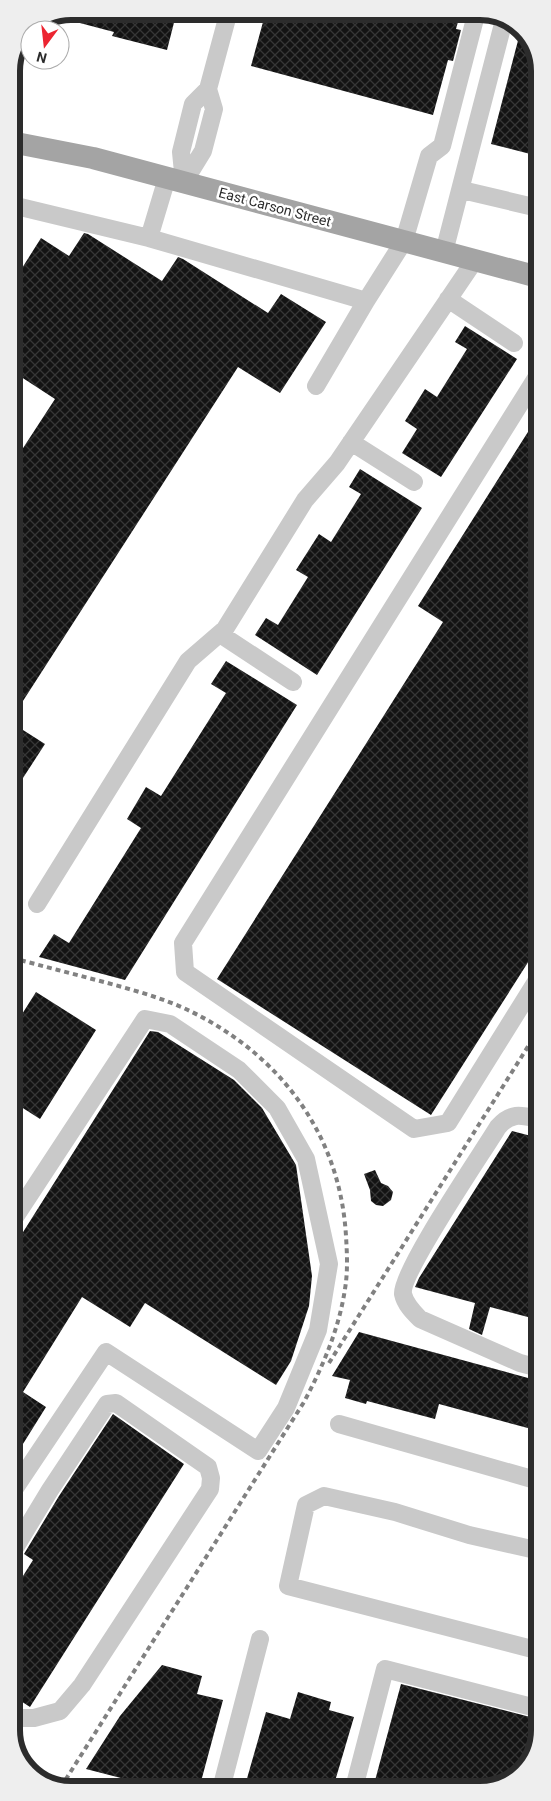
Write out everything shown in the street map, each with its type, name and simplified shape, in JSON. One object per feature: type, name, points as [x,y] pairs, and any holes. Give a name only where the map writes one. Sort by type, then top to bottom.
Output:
[{"type":"main road","name":"East Carson Street","points":[[20,147],[71,153],[531,275]]},
{"type":"street","points":[[149,238],[175,180],[193,104],[208,90],[227,20]]},
{"type":"street","points":[[316,386],[404,241],[429,156],[442,146],[476,20]]},
{"type":"street","points":[[444,252],[462,190],[503,26]]},
{"type":"street","points":[[462,190],[531,206]]},
{"type":"street","points":[[20,207],[149,238],[366,301]]},
{"type":"street","points":[[37,904],[188,661],[225,629],[305,500],[337,463],[475,260]]},
{"type":"street","points":[[448,299],[514,343]]},
{"type":"street","points":[[531,386],[182,943],[185,972],[414,1128],[448,1123],[531,990]]},
{"type":"street","points":[[351,442],[414,482]]},
{"type":"street","points":[[220,634],[293,682]]},
{"type":"street","points":[[20,1209],[145,1019],[170,1024],[240,1070],[276,1108],[306,1159],[329,1264],[318,1330],[286,1408],[258,1451],[106,1352],[20,1481]]},
{"type":"street","points":[[531,1117],[515,1115],[505,1119],[498,1127],[441,1217],[410,1272],[403,1293],[408,1306],[420,1319],[520,1363],[531,1366]]},
{"type":"street","points":[[20,1539],[107,1404],[116,1403],[208,1467],[211,1478],[210,1489],[82,1685],[60,1711],[34,1718],[20,1718]]},
{"type":"street","points":[[339,1424],[531,1478]]},
{"type":"street","points":[[531,1549],[469,1535],[395,1512],[324,1496],[306,1505],[288,1586],[531,1649]]},
{"type":"street","points":[[223,1781],[260,1639]]},
{"type":"street","points":[[356,1781],[385,1669],[531,1707]]},
{"type":"building","points":[[70,20],[175,20],[167,50],[112,36],[114,32]]},
{"type":"building","points":[[264,20],[458,20],[456,29],[461,30],[453,61],[448,60],[433,115],[251,66]]},
{"type":"building","points":[[519,38],[527,52],[531,64],[531,154],[491,144]]},
{"type":"building","points":[[84,233],[88,234],[162,281],[178,257],[268,313],[281,294],[326,322],[280,393],[238,367],[20,706],[20,453],[55,399],[20,376],[20,271],[41,238],[69,256]]},
{"type":"building","points":[[465,326],[517,359],[441,477],[402,453],[417,429],[405,421],[425,389],[437,397],[467,349],[455,342]]},
{"type":"building","points":[[531,427],[531,958],[431,1115],[217,979],[443,622],[418,606]]},
{"type":"building","points":[[360,469],[422,508],[317,675],[255,635],[266,618],[278,625],[308,577],[296,570],[319,534],[331,542],[361,494],[349,487]]},
{"type":"building","points":[[226,661],[297,705],[125,980],[39,957],[54,934],[69,943],[141,828],[127,819],[146,787],[161,796],[226,693],[211,684]]},
{"type":"building","points":[[20,728],[45,744],[20,783]]},
{"type":"building","points":[[36,992],[96,1030],[40,1119],[20,1106],[20,1017]]},
{"type":"building","points":[[150,1031],[158,1032],[234,1080],[262,1108],[296,1165],[312,1276],[309,1306],[291,1361],[276,1385],[145,1303],[130,1327],[82,1297],[23,1392],[46,1407],[20,1449],[20,1237]]},
{"type":"building","points":[[512,1131],[531,1136],[531,1318],[490,1307],[482,1335],[469,1329],[475,1303],[415,1287]]},
{"type":"building","points":[[375,1170],[381,1183],[388,1186],[393,1192],[391,1200],[383,1206],[376,1205],[371,1201],[370,1190],[364,1174]]},
{"type":"building","points":[[359,1332],[531,1379],[531,1429],[439,1404],[435,1419],[367,1401],[366,1404],[345,1398],[350,1380],[332,1376]]},
{"type":"building","points":[[113,1414],[184,1464],[30,1707],[20,1701],[20,1581],[33,1560],[24,1554],[59,1496]]},
{"type":"building","points":[[162,1665],[202,1676],[197,1694],[223,1700],[201,1781],[165,1781],[154,1778],[153,1781],[133,1781],[86,1769],[120,1716]]},
{"type":"building","points":[[401,1684],[531,1717],[530,1740],[526,1753],[514,1768],[503,1776],[487,1781],[375,1781]]},
{"type":"building","points":[[298,1692],[331,1702],[329,1710],[354,1717],[335,1781],[246,1781],[266,1712],[290,1719]]},
{"type":"railway","points":[[20,960],[126,988],[169,1002],[190,1011],[222,1029],[252,1050],[300,1102],[318,1132],[332,1164],[341,1199],[346,1236],[347,1276],[342,1304],[334,1333],[318,1375],[304,1402],[65,1781]]},
{"type":"railway","points":[[329,1363],[531,1042]]}]
